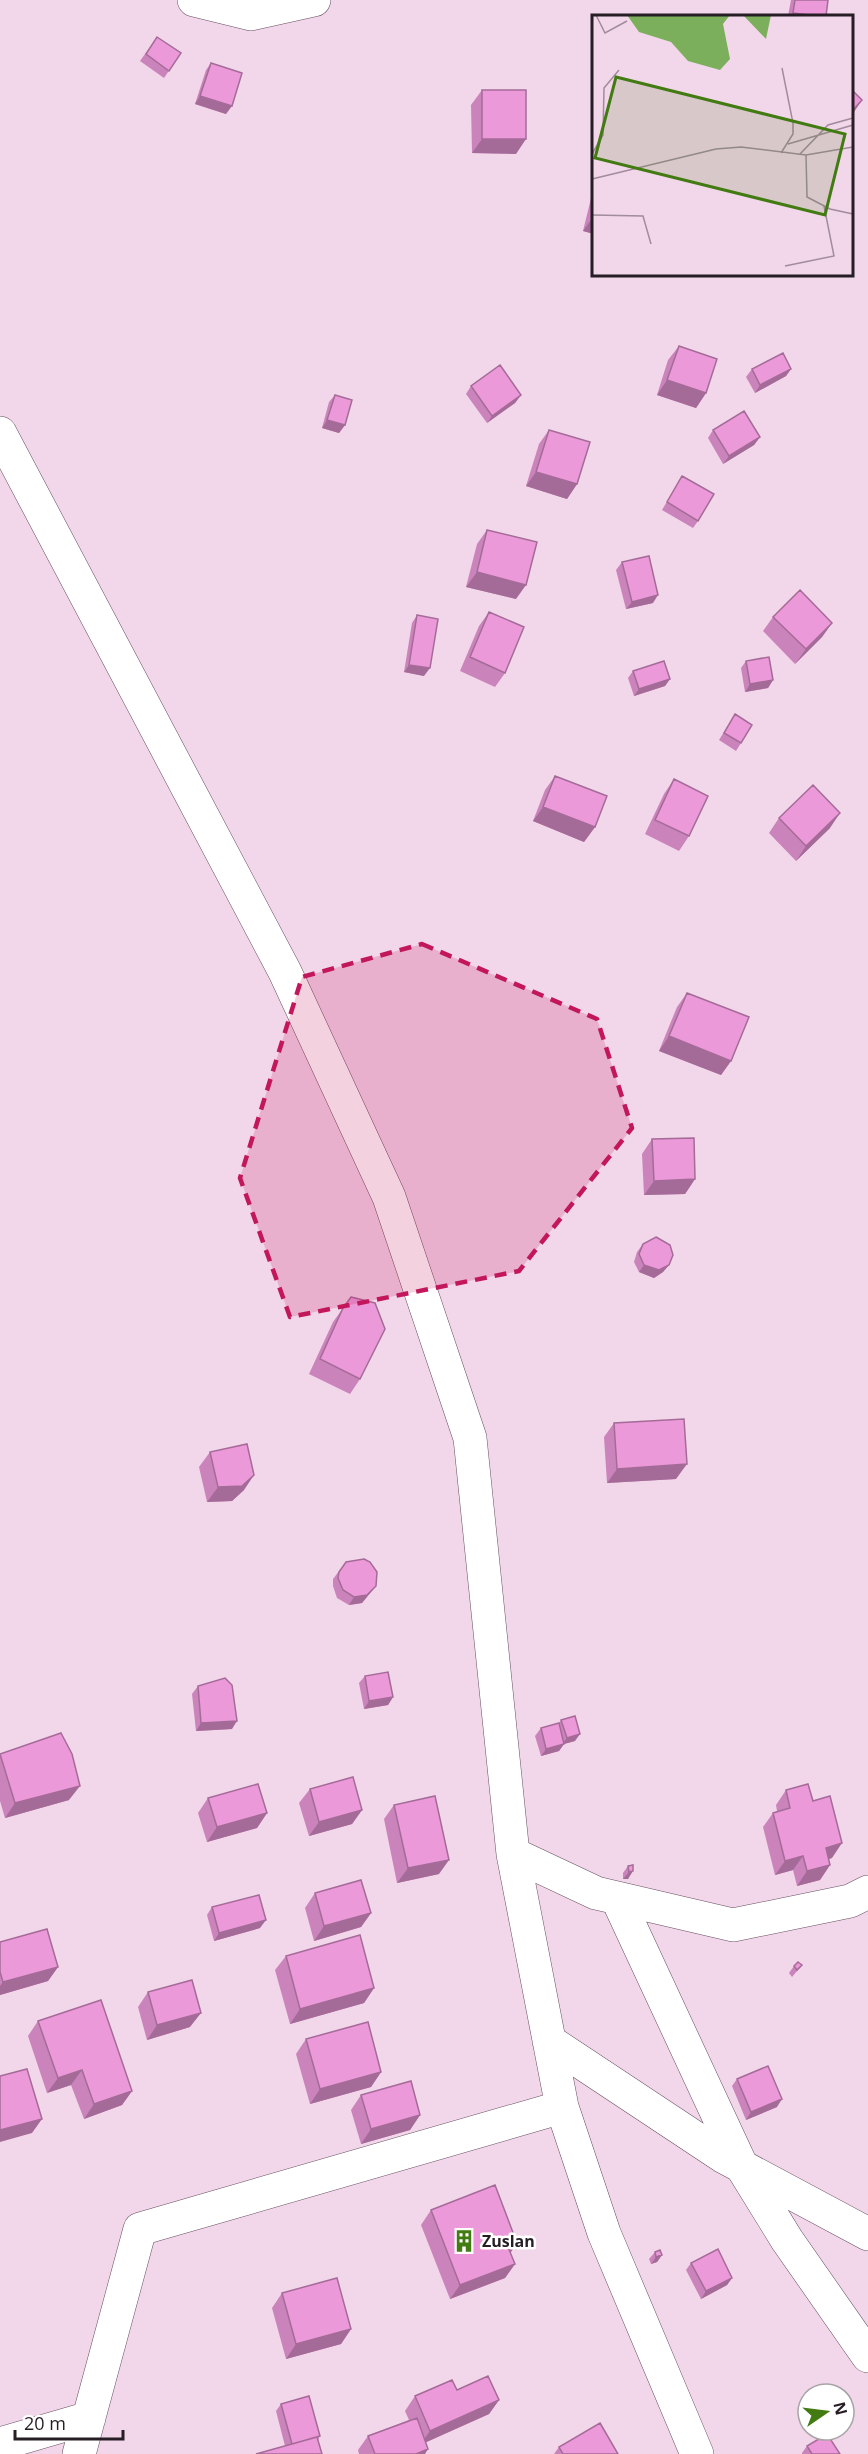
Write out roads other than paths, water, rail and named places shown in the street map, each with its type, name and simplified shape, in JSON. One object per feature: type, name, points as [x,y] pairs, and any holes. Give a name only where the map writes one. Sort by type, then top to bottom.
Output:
[{"type":"street","points":[[194,0],[251,14],[314,0]]},
{"type":"street","points":[[0,433],[285,972],[389,1197],[471,1438],[513,1854],[562,2106],[604,2233],[697,2454]]},
{"type":"street","points":[[513,1854],[596,1893],[733,1925],[850,1900],[868,1892]]},
{"type":"street","points":[[617,1898],[742,2167],[794,2250],[868,2356]]},
{"type":"street","points":[[549,2041],[742,2167],[868,2234]]},
{"type":"street","points":[[79,2454],[140,2229],[562,2106]]},
{"type":"street","points":[[0,2444],[89,2418]]},
{"type":"place","name":"Zuslan","points":[[464,2241]]}]
